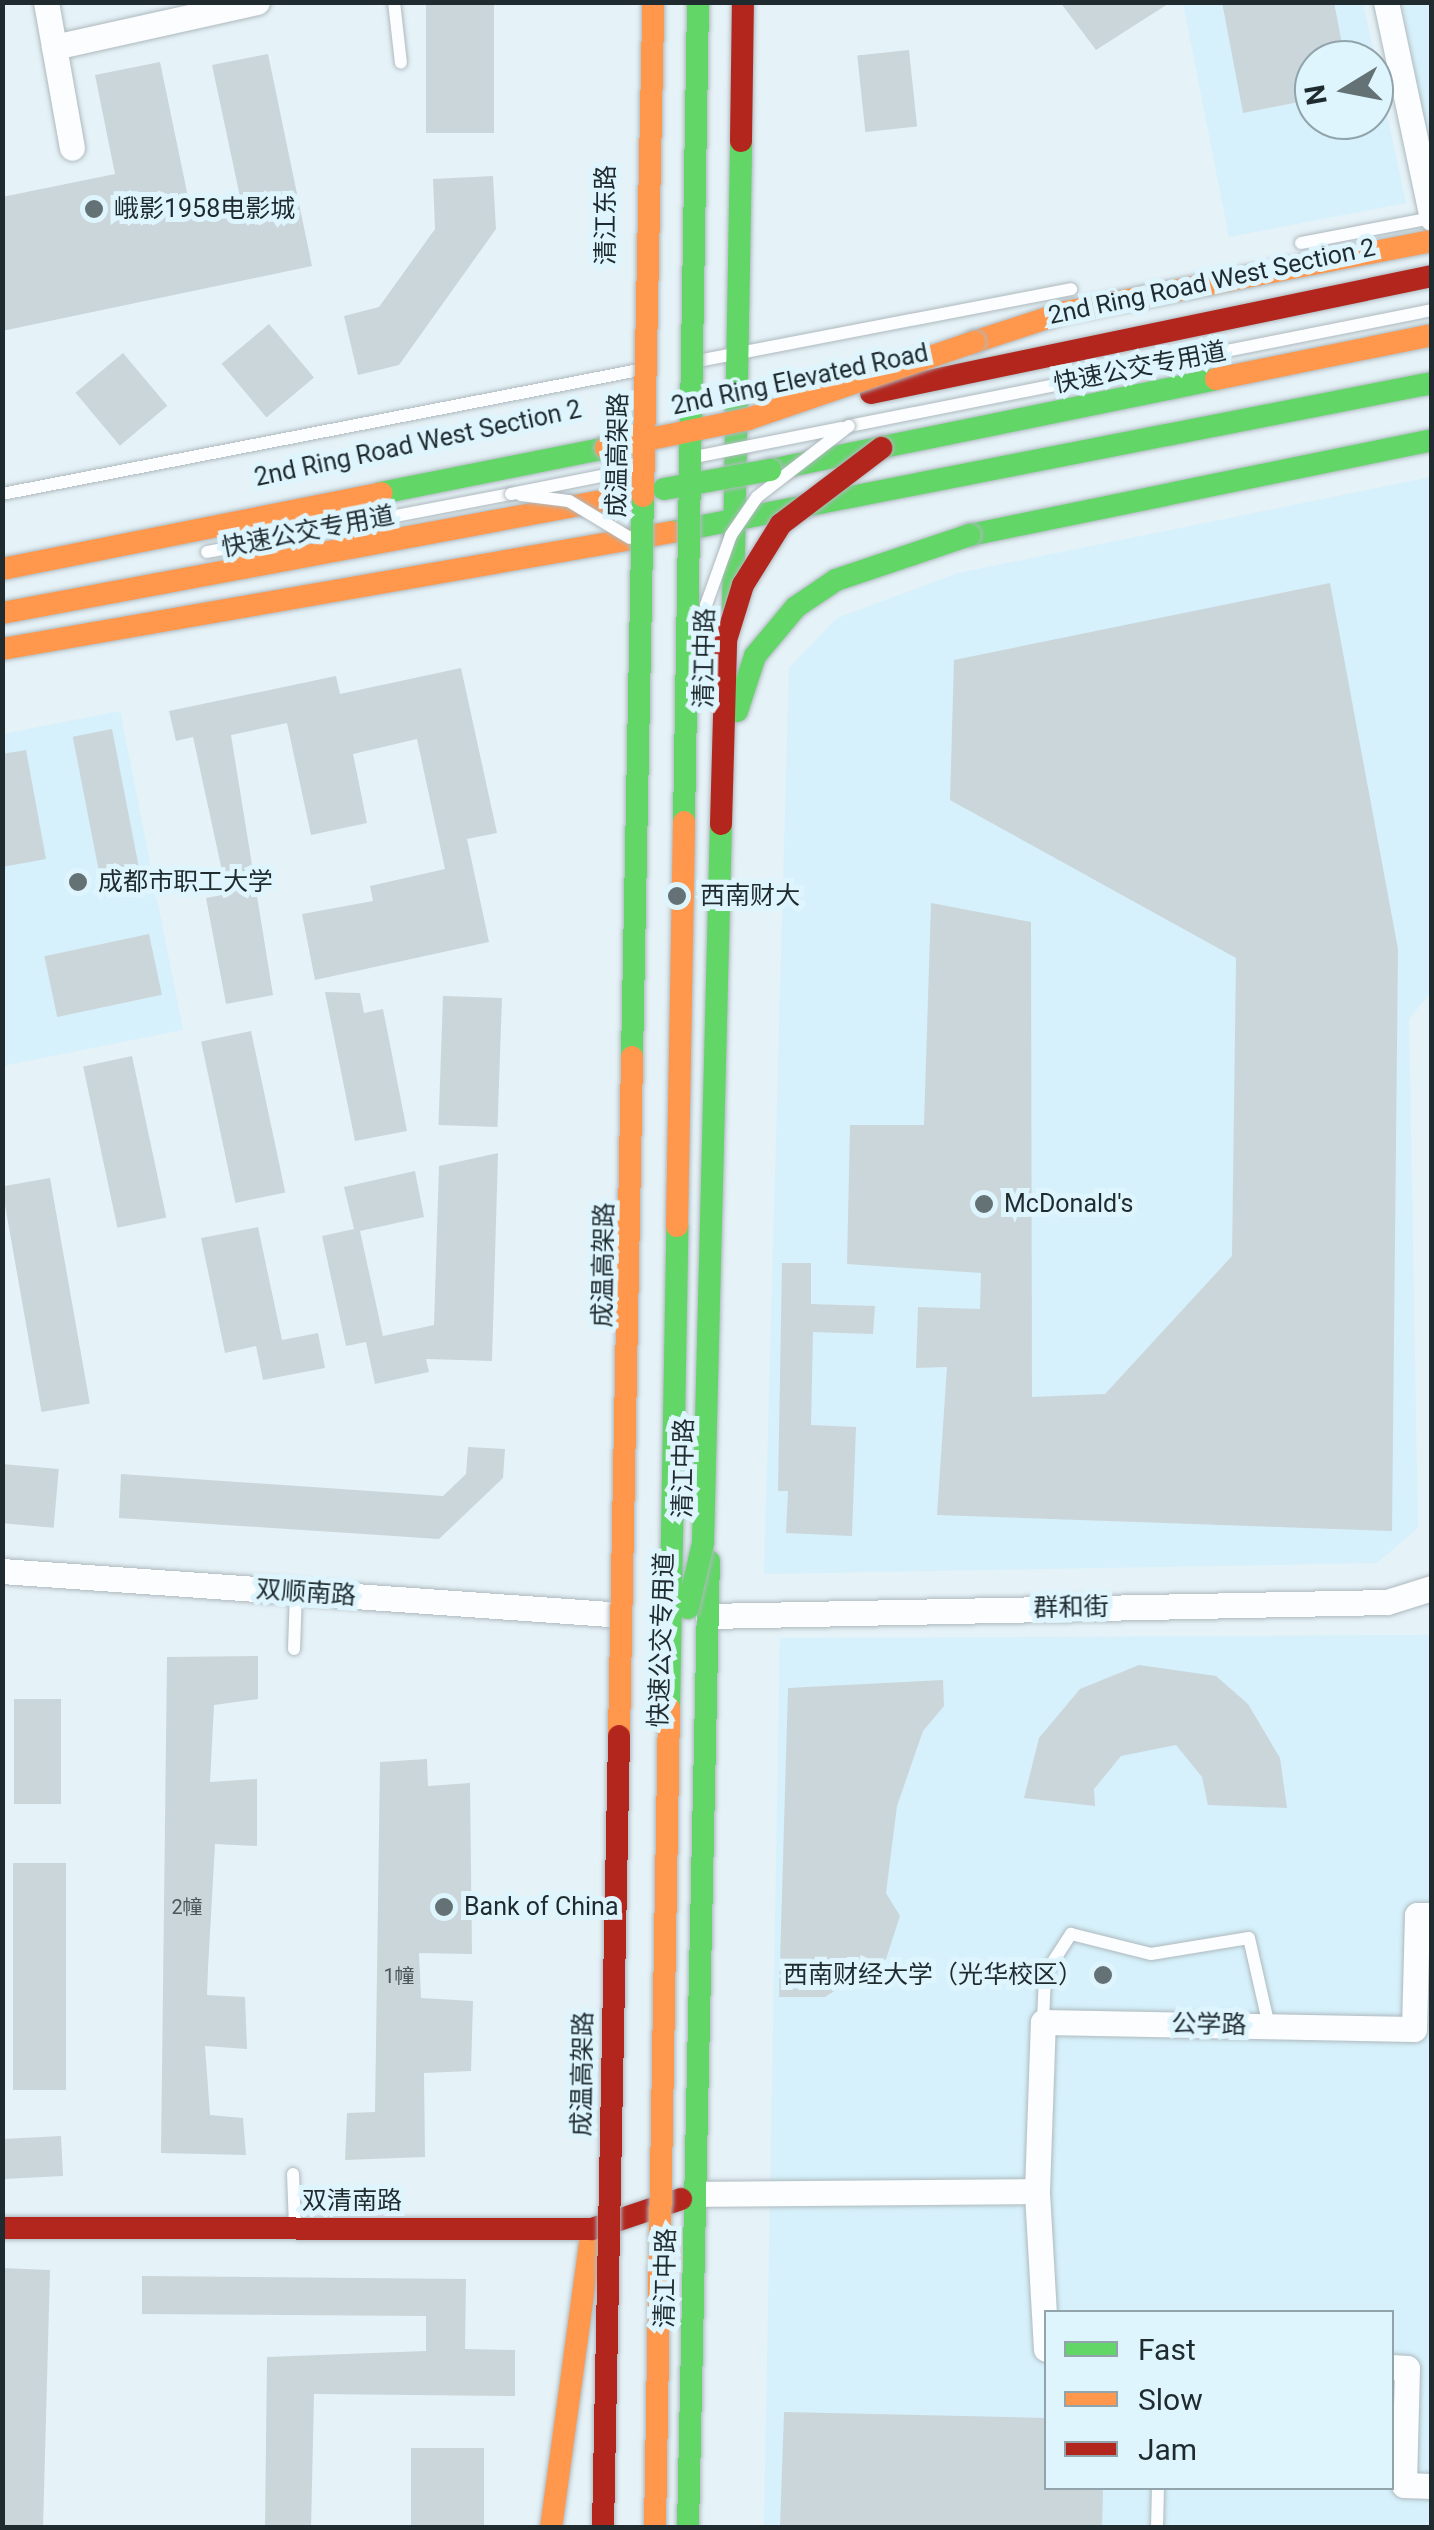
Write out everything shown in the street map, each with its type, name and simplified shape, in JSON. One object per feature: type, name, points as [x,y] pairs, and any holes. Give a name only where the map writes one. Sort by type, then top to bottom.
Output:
[{"type":"main road","name":"清江东路","points":[[634,428],[636,2]]},
{"type":"main road","name":"成温高架路","points":[[603,2528],[604,2354],[626,1645],[652,2]]},
{"type":"main road","points":[[654,2528],[698,2]]},
{"type":"main road","points":[[743,2],[734,354],[741,414],[1066,312],[1432,241]]},
{"type":"main road","name":"2nd Ring Road West Section 2","points":[[2,548],[313,496],[634,428],[741,414],[1432,264]]},
{"type":"main road","name":"2nd Ring Elevated Road","points":[[2,569],[741,414],[1432,276]]},
{"type":"main road","points":[[2,613],[881,448],[1432,335]]},
{"type":"main road","points":[[2,649],[636,539],[1432,383]]},
{"type":"main road","name":"清江中路","points":[[688,2528],[741,414]]},
{"type":"main road","points":[[588,2528],[592,2229],[636,539],[634,428]]},
{"type":"main road","points":[[719,807],[755,656],[796,607],[836,580],[970,535],[1432,440]]},
{"type":"main road","points":[[668,1703],[702,1543],[724,657],[743,585],[782,524],[881,448]]},
{"type":"main road","name":"双清南路","points":[[2,2228],[592,2229],[696,2194]]},
{"type":"main road","points":[[552,2528],[592,2229]]},
{"type":"main road","points":[[588,2528],[604,2354]]},
{"type":"street","points":[[46,2],[72,148]]},
{"type":"street","points":[[54,47],[257,2]]},
{"type":"street","points":[[1386,2],[1432,218]]},
{"type":"street","name":"双顺南路","points":[[2,1571],[610,1614]]},
{"type":"street","name":"群和街","points":[[708,1616],[1387,1602],[1432,1588]]},
{"type":"street","name":"公学路","points":[[1043,2022],[1414,2029],[1417,1915],[1432,1915]]},
{"type":"street","points":[[1043,2022],[1037,2191],[1044,2314]]},
{"type":"street","points":[[696,2194],[1037,2191]]},
{"type":"street","points":[[1394,2368],[1406,2368],[1404,2485],[1432,2486]]},
{"type":"lane","points":[[394,2],[401,64]]},
{"type":"lane","points":[[1276,248],[1432,218]]},
{"type":"lane","points":[[2,494],[1083,286]]},
{"type":"lane","name":"快速公交专用道","points":[[680,460],[1432,310]]},
{"type":"lane","name":"快速公交专用道","points":[[638,2528],[692,694],[713,576],[731,535],[778,473],[850,426]]},
{"type":"lane","name":"快速公交专用道","points":[[182,556],[661,464]]},
{"type":"lane","name":"快速公交专用道","points":[[510,494],[604,516],[665,582],[692,694]]},
{"type":"lane","points":[[294,1649],[296,1592]]},
{"type":"lane","points":[[1043,2022],[1044,1974],[1071,1934],[1151,1954],[1249,1938],[1269,2026]]},
{"type":"lane","points":[[293,2174],[295,2229]]},
{"type":"lane","points":[[1157,2528],[1158,2490]]},
{"type":"shaded area","points":[[1183,3],[1363,3],[1371,40],[1294,40],[1294,140],[1392,140],[1406,203],[1229,237]]},
{"type":"shaded area","points":[[1402,3],[1431,3],[1431,152]]},
{"type":"shaded area","points":[[1431,477],[1432,991],[1409,1019],[1418,1528],[1377,1563],[764,1574],[789,668],[837,618],[958,573]]},
{"type":"shaded area","name":"成都市职工大学","points":[[120,711],[183,1030],[3,1066],[3,734]]},
{"type":"shaded area","name":"西南财经大学（光华校区）","points":[[1431,1635],[1431,2527],[764,2528],[780,1638]]},
{"type":"building","points":[[426,2],[494,2],[494,133],[426,133]]},
{"type":"building","points":[[1060,2],[1171,2],[1096,50]]},
{"type":"building","points":[[1222,2],[1334,2],[1341,40],[1294,40],[1294,103],[1243,113]]},
{"type":"building","points":[[909,50],[917,127],[865,132],[857,55]]},
{"type":"building","points":[[268,54],[312,266],[2,331],[2,197],[115,174],[95,75],[160,62],[193,221],[243,211],[212,65]]},
{"type":"building","points":[[493,176],[496,229],[399,365],[358,375],[344,316],[379,307],[435,229],[433,179]]},
{"type":"building","points":[[269,324],[314,378],[267,417],[222,364]]},
{"type":"building","points":[[123,353],[167,406],[120,446],[76,393]]},
{"type":"building","points":[[1330,583],[1398,949],[1392,1531],[937,1515],[947,1367],[916,1368],[918,1307],[980,1309],[981,1273],[847,1264],[850,1125],[924,1125],[931,903],[1031,922],[1032,1397],[1105,1394],[1232,1256],[1236,958],[950,800],[954,660]]},
{"type":"building","points":[[461,668],[497,833],[467,839],[489,942],[315,980],[302,914],[373,901],[370,886],[445,869],[417,739],[353,754],[367,823],[311,835],[287,723],[231,735],[273,995],[226,1004],[206,898],[227,894],[193,737],[176,741],[169,711],[336,676],[340,694]]},
{"type":"building","points":[[112,729],[141,879],[102,887],[73,737]]},
{"type":"building","points":[[26,750],[46,859],[2,867],[2,754]]},
{"type":"building","points":[[149,934],[162,995],[57,1017],[44,956]]},
{"type":"building","points":[[325,992],[360,993],[364,1013],[383,1009],[407,1131],[355,1141]]},
{"type":"building","points":[[443,996],[502,998],[497,1127],[438,1125]]},
{"type":"building","points":[[251,1031],[285,1192],[235,1203],[201,1042]]},
{"type":"building","points":[[132,1056],[166,1217],[117,1228],[83,1066]]},
{"type":"building","points":[[498,1153],[492,1361],[426,1359],[429,1372],[375,1384],[366,1342],[346,1346],[322,1236],[354,1229],[344,1187],[415,1171],[424,1217],[360,1231],[383,1336],[434,1325],[439,1166]]},
{"type":"building","points":[[50,1178],[90,1404],[42,1412],[2,1186]]},
{"type":"building","points":[[258,1227],[282,1340],[318,1333],[325,1368],[263,1380],[256,1346],[225,1353],[201,1238]]},
{"type":"building","points":[[782,1263],[811,1263],[811,1304],[875,1306],[873,1334],[813,1332],[811,1425],[856,1427],[852,1536],[786,1533],[788,1491],[778,1491]]},
{"type":"building","points":[[468,1447],[505,1449],[503,1478],[439,1539],[119,1518],[121,1474],[443,1496],[466,1474]]},
{"type":"building","points":[[2,1464],[59,1469],[54,1528],[2,1523]]},
{"type":"building","points":[[258,1656],[258,1699],[214,1705],[210,1782],[257,1779],[257,1846],[215,1844],[207,1995],[245,1997],[247,2049],[205,2046],[210,2115],[243,2118],[246,2155],[161,2153],[167,1657]]},
{"type":"building","points":[[1139,1665],[1216,1676],[1248,1704],[1280,1758],[1287,1808],[1208,1805],[1202,1777],[1176,1745],[1121,1756],[1094,1789],[1095,1806],[1024,1798],[1039,1738],[1080,1689]]},
{"type":"building","points":[[943,1680],[944,1706],[923,1731],[897,1806],[886,1893],[900,1916],[886,1959],[825,1997],[779,1997],[788,1688]]},
{"type":"building","points":[[14,1699],[61,1699],[61,1804],[14,1804]]},
{"type":"building","points":[[427,1759],[428,1786],[470,1783],[472,1954],[419,1953],[421,1998],[473,2001],[471,2071],[424,2073],[425,2157],[345,2160],[347,2113],[375,2112],[380,1762]]},
{"type":"building","points":[[13,1863],[66,1863],[66,2090],[13,2090]]},
{"type":"building","points":[[61,2136],[63,2176],[4,2179],[2,2139]]},
{"type":"building","points":[[2,2268],[50,2270],[43,2528],[2,2528]]},
{"type":"building","points":[[142,2276],[466,2279],[465,2349],[515,2350],[515,2396],[314,2394],[311,2528],[265,2528],[267,2357],[426,2351],[426,2316],[142,2314]]},
{"type":"building","points":[[784,2412],[1044,2418],[1044,2490],[1103,2490],[1102,2528],[780,2528]]},
{"type":"building","points":[[411,2448],[484,2448],[484,2528],[411,2528]]},
{"type":"traffic: fast","points":[[684,822],[698,2]]},
{"type":"traffic: fast","points":[[733,608],[741,141]]},
{"type":"traffic: fast","points":[[770,470],[1216,379]]},
{"type":"traffic: fast","points":[[672,532],[1432,383]]},
{"type":"traffic: fast","points":[[970,535],[1432,440]]},
{"type":"traffic: fast","points":[[381,493],[606,448]]},
{"type":"traffic: fast","points":[[664,489],[770,470]]},
{"type":"traffic: fast","points":[[632,1057],[643,496]]},
{"type":"traffic: fast","points":[[737,711],[755,656],[796,607],[836,580],[970,535]]},
{"type":"traffic: fast","points":[[688,1608],[703,1543],[721,824]]},
{"type":"traffic: fast","points":[[669,1708],[677,1226]]},
{"type":"traffic: fast","points":[[688,2528],[709,1561]]},
{"type":"traffic: slow","points":[[643,496],[653,2]]},
{"type":"traffic: slow","points":[[974,342],[1066,312],[1432,241]]},
{"type":"traffic: slow","points":[[1216,379],[1432,335]]},
{"type":"traffic: slow","points":[[606,448],[748,419],[974,342]]},
{"type":"traffic: slow","points":[[2,569],[381,493]]},
{"type":"traffic: slow","points":[[2,613],[617,498]]},
{"type":"traffic: slow","points":[[2,649],[672,532]]},
{"type":"traffic: slow","points":[[677,1226],[684,822]]},
{"type":"traffic: slow","points":[[619,1736],[632,1057]]},
{"type":"traffic: slow","points":[[655,2528],[669,1708]]},
{"type":"traffic: slow","points":[[551,2528],[592,2230]]},
{"type":"traffic: jam","points":[[741,141],[743,2]]},
{"type":"traffic: jam","points":[[871,393],[1432,276]]},
{"type":"traffic: jam","points":[[721,824],[726,640],[743,585],[781,524],[881,448]]},
{"type":"traffic: jam","points":[[603,2528],[619,1736]]},
{"type":"traffic: jam","points":[[2,2228],[592,2229],[681,2199]]},
{"type":"place","name":"峨影1958电影城","points":[[94,209]]},
{"type":"place","name":"成都市职工大学","points":[[78,882]]},
{"type":"place","name":"西南财大","points":[[677,896]]},
{"type":"place","name":"McDonald's","points":[[984,1204]]},
{"type":"place","name":"Bank of China","points":[[444,1907]]},
{"type":"place","name":"西南财经大学（光华校区）","points":[[1103,1975]]}]
